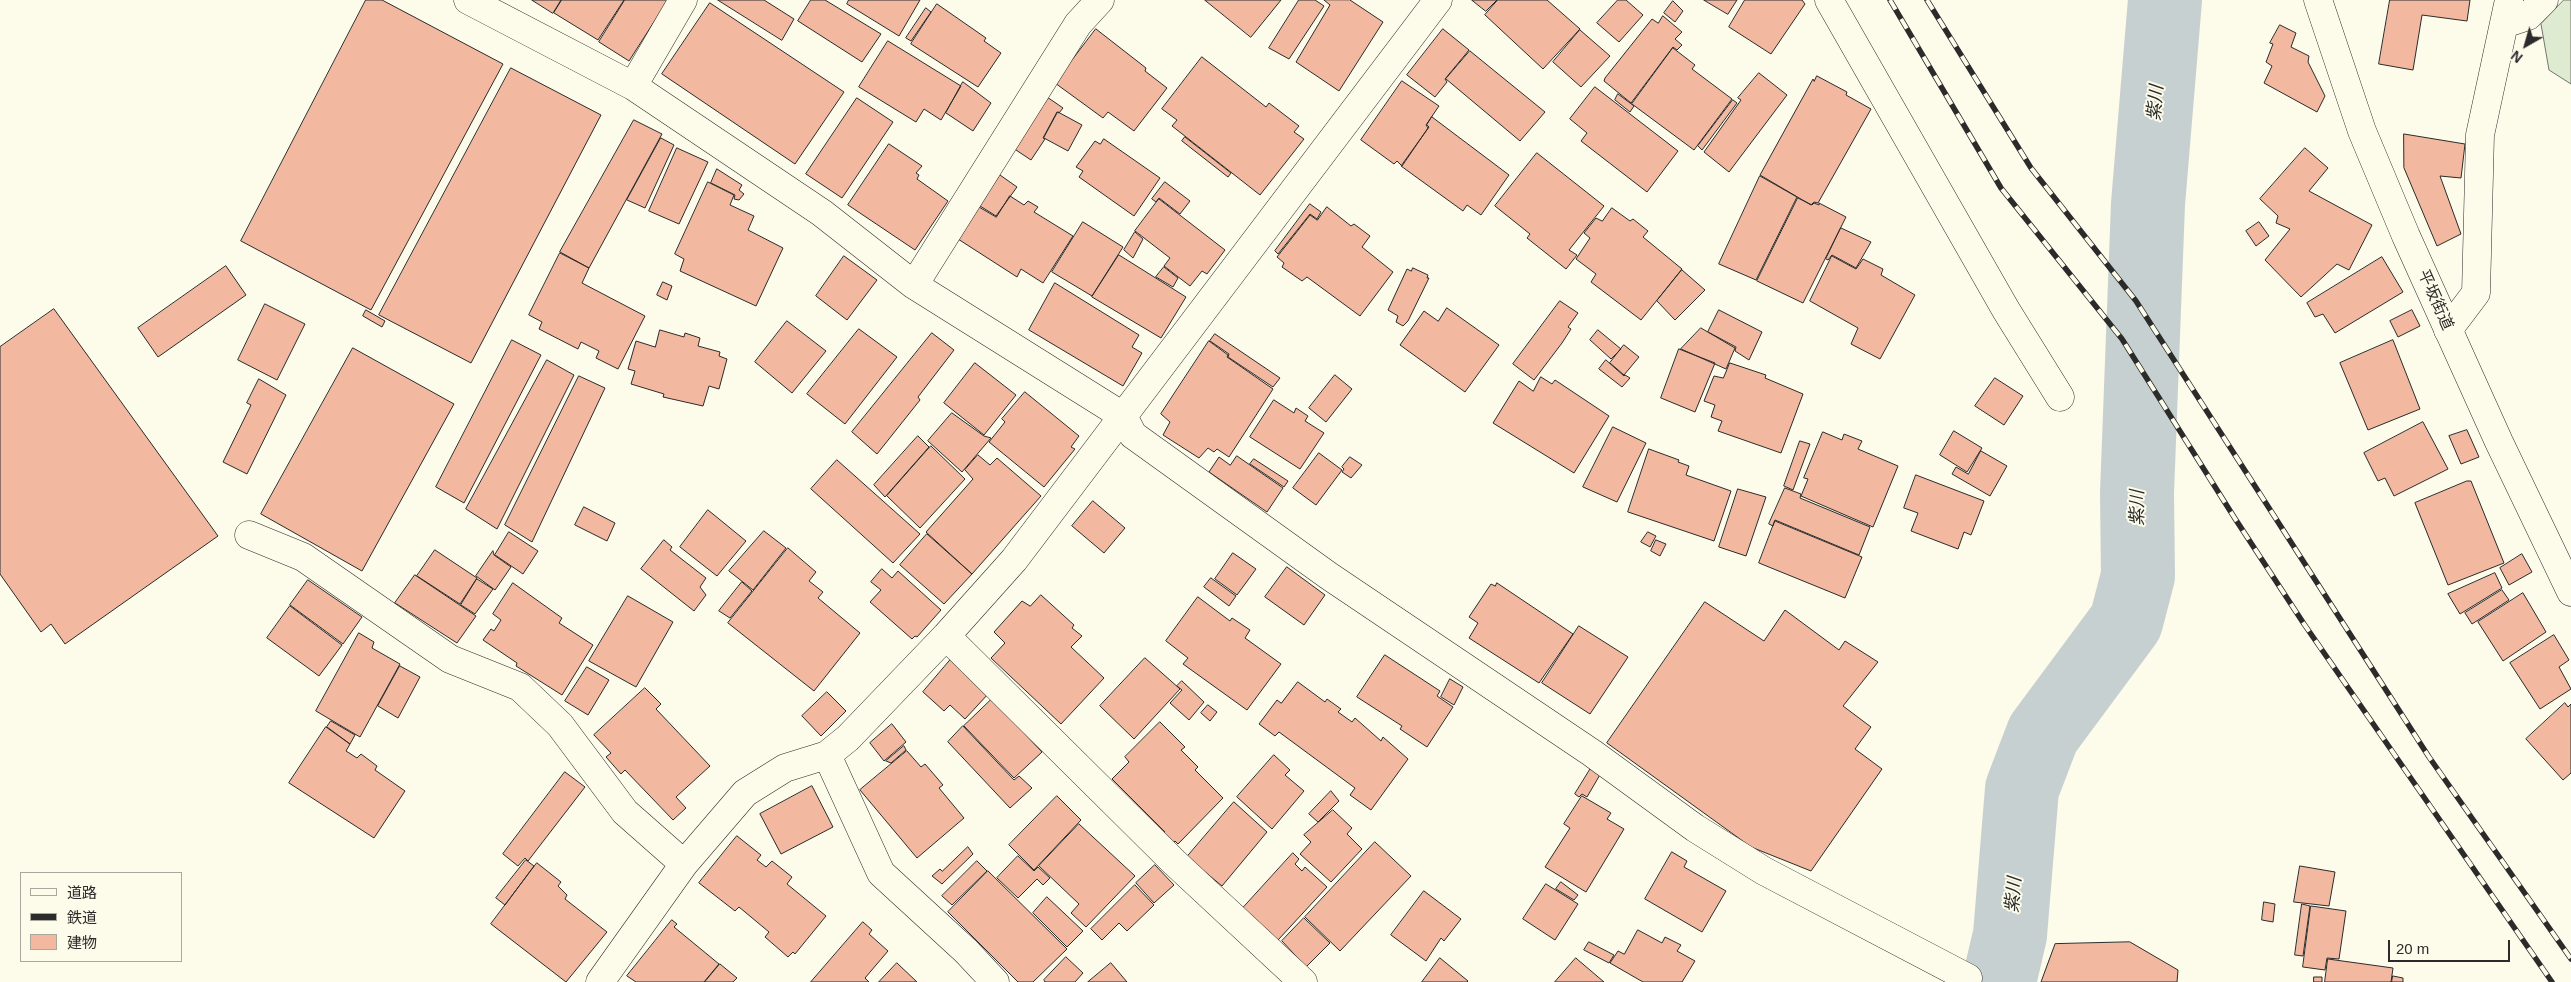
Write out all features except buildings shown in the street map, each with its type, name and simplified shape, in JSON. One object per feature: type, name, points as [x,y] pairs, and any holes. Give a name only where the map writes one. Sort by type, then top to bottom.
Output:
[{"type":"street","points":[[468,0],[633,86],[822,213],[914,285],[1123,416],[1133,435],[1329,576],[1592,753],[1695,828],[1764,871],[1968,978]]},
{"type":"street","points":[[633,86],[684,0]]},
{"type":"street","points":[[914,285],[1078,24],[1100,0]]},
{"type":"street","points":[[600,982],[684,864],[744,793],[785,768],[827,755],[848,738],[946,636],[1014,560],[1438,0]]},
{"type":"street","points":[[1829,0],[2006,310],[2060,397]]},
{"type":"street","name":"平坂街道","points":[[2318,0],[2362,131],[2448,330],[2571,592]]},
{"type":"street","points":[[2448,330],[2476,293],[2480,135],[2506,12],[2528,16],[2544,0]]},
{"type":"street","points":[[249,535],[303,557],[450,658],[520,686],[560,725],[625,812],[684,864]]},
{"type":"street","points":[[946,636],[1167,855],[1302,982]]},
{"type":"street","points":[[827,755],[881,872],[966,951],[995,982]]},
{"type":"green space","points":[[2564,0],[2571,0],[2571,84],[2549,70],[2541,24]]},
{"type":"waterway","name":"紫川","points":[[1999,982],[2010,935],[2022,789],[2043,734],[2126,622],[2138,576],[2137,493],[2148,204],[2165,0]]},
{"type":"railway","points":[[1890,0],[2001,188],[2122,339],[2304,624],[2552,982]]},
{"type":"railway","points":[[1927,0],[2031,168],[2136,301],[2429,757],[2571,959]]}]
